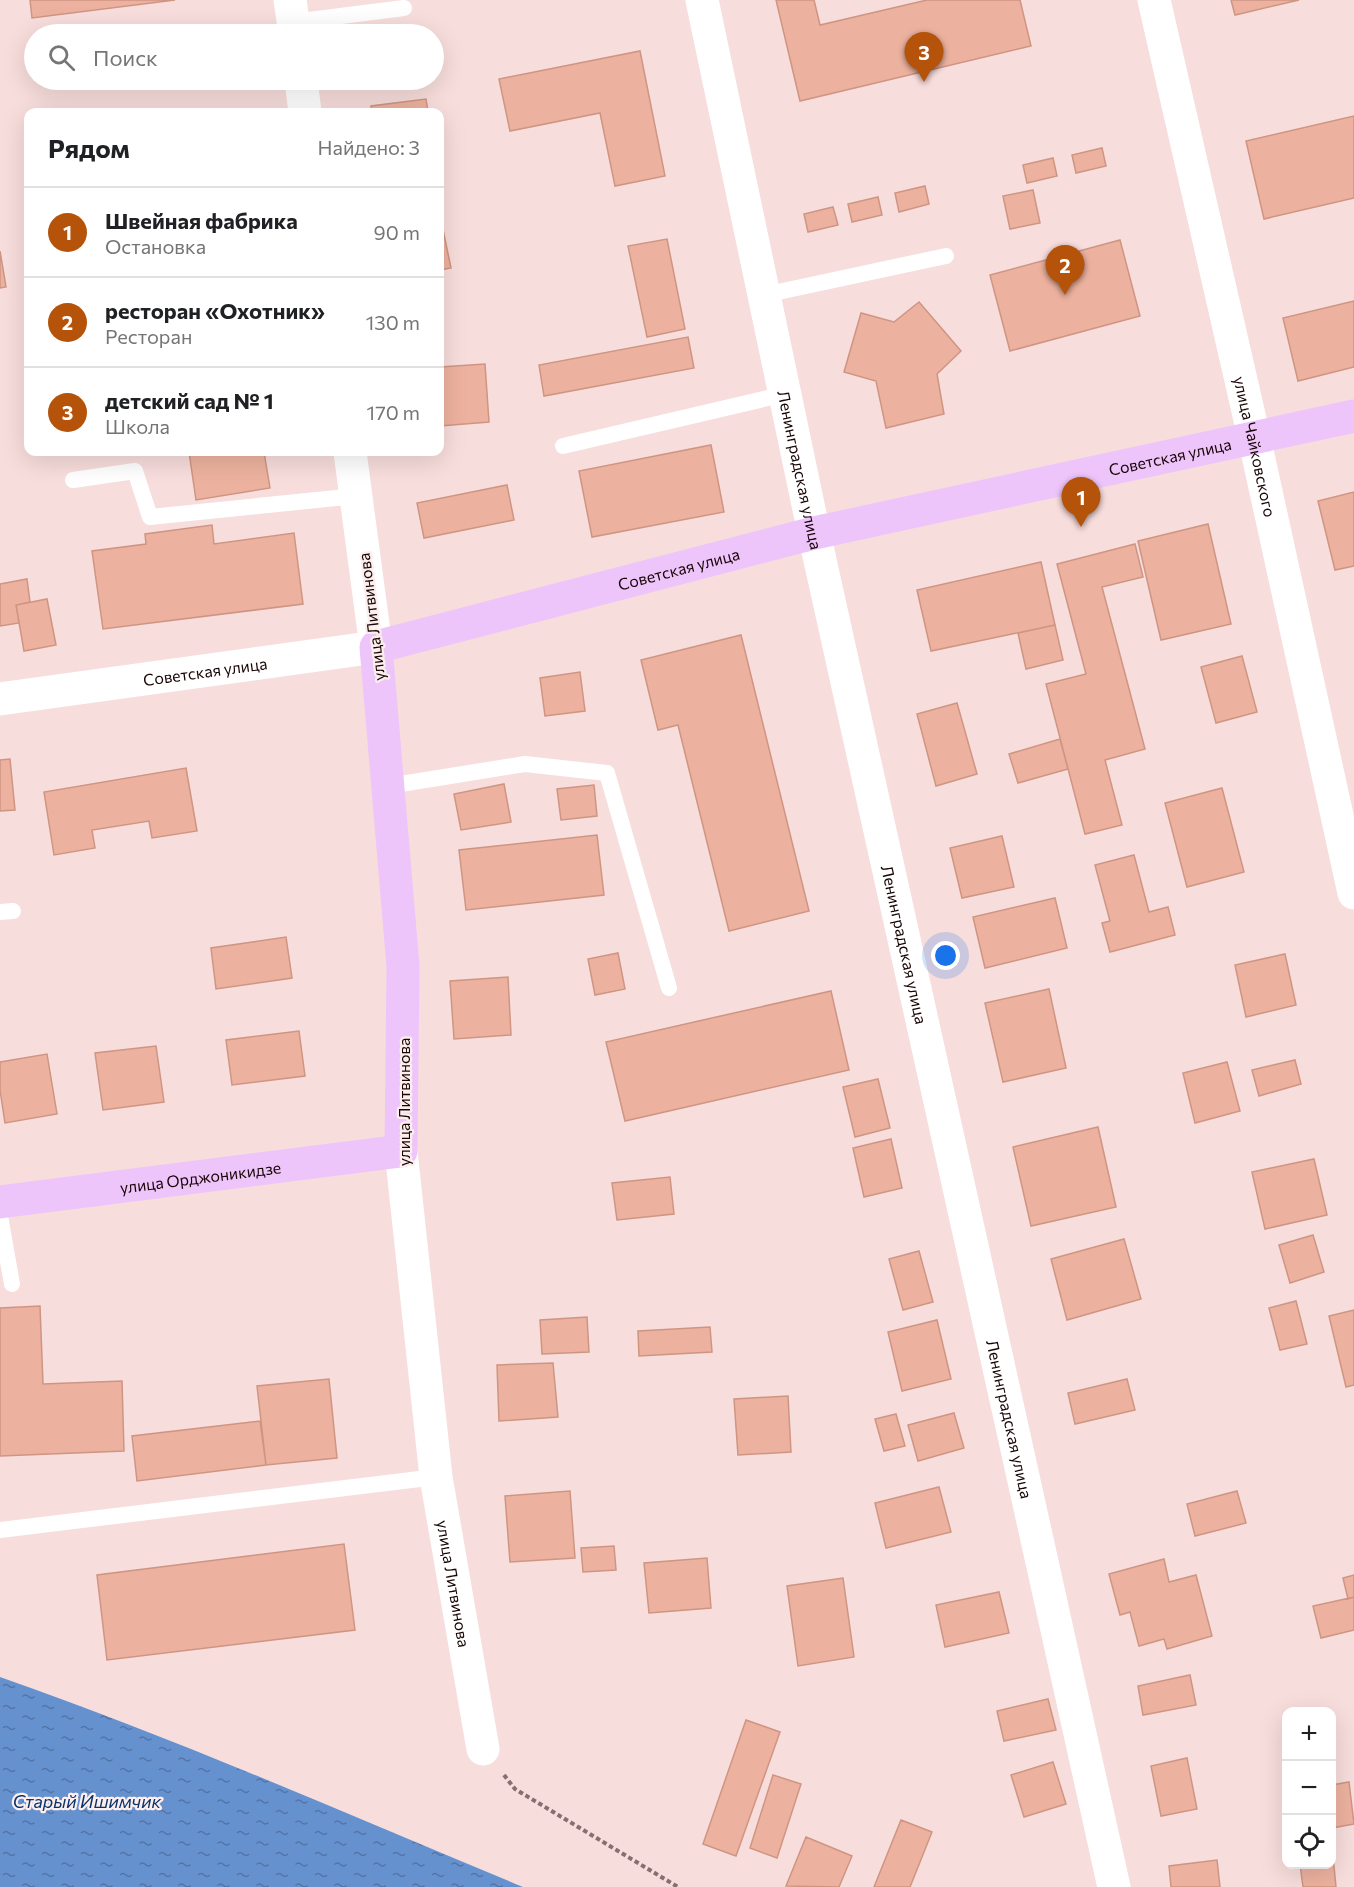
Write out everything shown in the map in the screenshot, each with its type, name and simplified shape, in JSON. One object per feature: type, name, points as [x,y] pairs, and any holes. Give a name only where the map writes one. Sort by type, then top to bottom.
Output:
[{"type":"main road","name":"Советская улица","points":[[376,647],[814,533],[1354,416]]},
{"type":"main road","name":"улица Литвинова","points":[[376,647],[403,966],[401,1151]]},
{"type":"main road","name":"улица Орджоникидзе","points":[[0,1202],[401,1151]]},
{"type":"street","name":"Ленинградская улица","points":[[702,0],[814,533],[1114,1887]]},
{"type":"street","name":"улица Чайковского","points":[[1154,0],[1254,437],[1354,893]]},
{"type":"street","points":[[302,90],[304,108]]},
{"type":"street","name":"улица Литвинова","points":[[351,456],[376,647]]},
{"type":"street","name":"Советская улица","points":[[0,699],[376,647]]},
{"type":"street","name":"улица Литвинова","points":[[401,1151],[436,1477],[483,1749]]},
{"type":"lane","points":[[292,19],[404,8]]},
{"type":"lane","points":[[764,295],[946,256]]},
{"type":"lane","points":[[563,446],[785,394]]},
{"type":"lane","points":[[73,480],[135,471],[150,517],[356,496]]},
{"type":"lane","points":[[388,786],[525,764],[607,773],[638,871],[669,988]]},
{"type":"lane","points":[[0,1216],[12,1284]]},
{"type":"lane","points":[[0,1530],[436,1477]]},
{"type":"path","points":[[483,1749],[515,1789],[678,1887]]},
{"type":"water","name":"Старый Ишимчик","points":[[0,1677],[198,1752],[523,1887],[0,1887]]},
{"type":"building","points":[[30,0],[175,0],[32,18]]},
{"type":"building","points":[[776,0],[814,0],[820,25],[927,0],[1020,0],[1031,46],[800,101]]},
{"type":"building","points":[[1231,0],[1299,0],[1235,15]]},
{"type":"building","points":[[640,51],[665,176],[615,186],[600,113],[510,131],[499,79]]},
{"type":"building","points":[[426,99],[427,108],[371,108],[371,106]]},
{"type":"building","points":[[1354,116],[1354,198],[1264,219],[1246,141]]},
{"type":"building","points":[[1102,148],[1106,166],[1076,173],[1072,155]]},
{"type":"building","points":[[1053,158],[1057,176],[1027,183],[1023,165]]},
{"type":"building","points":[[925,186],[929,204],[899,212],[895,193]]},
{"type":"building","points":[[1033,190],[1040,223],[1010,229],[1003,196]]},
{"type":"building","points":[[878,197],[882,215],[852,222],[848,204]]},
{"type":"building","points":[[833,207],[838,225],[808,232],[804,214]]},
{"type":"building","points":[[444,234],[451,268],[444,269]]},
{"type":"building","points":[[667,239],[685,329],[647,337],[628,246]]},
{"type":"building","points":[[1120,240],[1140,316],[1010,351],[990,275]]},
{"type":"building","points":[[0,251],[6,287],[0,288]]},
{"type":"building","points":[[1354,301],[1354,367],[1298,381],[1283,318]]},
{"type":"building","points":[[919,302],[961,351],[937,374],[944,414],[886,428],[876,381],[844,372],[861,313],[894,322]]},
{"type":"building","points":[[688,337],[694,368],[544,396],[539,365]]},
{"type":"building","points":[[485,364],[489,422],[444,426],[444,367]]},
{"type":"building","points":[[711,445],[724,512],[592,537],[579,471]]},
{"type":"building","points":[[190,456],[265,456],[270,488],[196,500]]},
{"type":"building","points":[[507,485],[514,520],[424,538],[417,503]]},
{"type":"building","points":[[1354,492],[1354,566],[1335,570],[1318,501]]},
{"type":"building","points":[[1208,524],[1231,624],[1161,640],[1138,541]]},
{"type":"building","points":[[212,525],[214,544],[294,533],[303,604],[103,629],[92,551],[146,544],[145,534]]},
{"type":"building","points":[[1135,544],[1143,577],[1102,587],[1145,749],[1105,760],[1122,825],[1085,834],[1046,684],[1086,674],[1057,564]]},
{"type":"building","points":[[1041,562],[1055,625],[931,651],[917,590]]},
{"type":"building","points":[[27,579],[30,602],[16,605],[19,623],[0,626],[0,584]]},
{"type":"building","points":[[47,599],[56,645],[24,651],[16,605]]},
{"type":"building","points":[[1055,625],[1063,660],[1026,669],[1018,633]]},
{"type":"building","points":[[741,635],[809,911],[729,931],[678,725],[658,730],[641,660]]},
{"type":"building","points":[[1242,656],[1257,712],[1216,723],[1201,667]]},
{"type":"building","points":[[580,672],[585,711],[545,716],[540,678]]},
{"type":"building","points":[[957,703],[977,774],[936,786],[917,714]]},
{"type":"building","points":[[1060,739],[1068,769],[1018,783],[1009,754]]},
{"type":"building","points":[[10,759],[15,810],[0,811],[0,760]]},
{"type":"building","points":[[186,768],[197,831],[152,838],[149,821],[92,830],[95,848],[54,855],[44,792]]},
{"type":"building","points":[[504,784],[511,822],[461,830],[454,794]]},
{"type":"building","points":[[594,785],[597,816],[561,820],[557,789]]},
{"type":"building","points":[[1222,788],[1244,872],[1187,887],[1165,803]]},
{"type":"building","points":[[597,835],[604,895],[466,910],[459,850]]},
{"type":"building","points":[[1002,836],[1014,887],[962,898],[950,848]]},
{"type":"building","points":[[1134,855],[1149,912],[1168,907],[1175,935],[1110,952],[1102,923],[1110,921],[1095,865]]},
{"type":"building","points":[[1055,898],[1067,948],[985,968],[973,917]]},
{"type":"building","points":[[286,937],[292,978],[216,989],[211,948]]},
{"type":"building","points":[[618,953],[625,989],[595,995],[588,959]]},
{"type":"building","points":[[1285,954],[1296,1005],[1246,1017],[1235,965]]},
{"type":"building","points":[[508,977],[511,1035],[454,1039],[450,981]]},
{"type":"building","points":[[1049,989],[1066,1068],[1003,1082],[985,1003]]},
{"type":"building","points":[[831,991],[849,1070],[625,1121],[606,1042]]},
{"type":"building","points":[[299,1031],[305,1076],[232,1085],[226,1040]]},
{"type":"building","points":[[156,1046],[164,1102],[103,1110],[95,1053]]},
{"type":"building","points":[[47,1054],[57,1114],[5,1123],[0,1090],[0,1062]]},
{"type":"building","points":[[1295,1060],[1301,1084],[1259,1096],[1252,1070]]},
{"type":"building","points":[[1227,1062],[1240,1111],[1195,1123],[1183,1073]]},
{"type":"building","points":[[878,1079],[890,1128],[855,1137],[843,1087]]},
{"type":"building","points":[[1098,1127],[1116,1207],[1031,1226],[1013,1147]]},
{"type":"building","points":[[891,1139],[902,1188],[864,1197],[853,1148]]},
{"type":"building","points":[[1314,1159],[1327,1215],[1265,1229],[1252,1172]]},
{"type":"building","points":[[670,1177],[674,1214],[617,1220],[612,1183]]},
{"type":"building","points":[[1313,1235],[1324,1272],[1290,1283],[1279,1245]]},
{"type":"building","points":[[1124,1239],[1141,1299],[1067,1320],[1051,1259]]},
{"type":"building","points":[[919,1251],[933,1302],[903,1310],[889,1259]]},
{"type":"building","points":[[1296,1301],[1307,1344],[1280,1350],[1269,1308]]},
{"type":"building","points":[[40,1306],[43,1384],[122,1381],[124,1451],[0,1456],[0,1308]]},
{"type":"building","points":[[1354,1310],[1354,1385],[1346,1387],[1329,1316]]},
{"type":"building","points":[[587,1317],[589,1352],[542,1354],[540,1320]]},
{"type":"building","points":[[937,1320],[951,1379],[902,1391],[888,1332]]},
{"type":"building","points":[[710,1327],[712,1352],[639,1356],[638,1331]]},
{"type":"building","points":[[553,1363],[558,1417],[499,1421],[497,1365]]},
{"type":"building","points":[[329,1379],[337,1458],[266,1465],[257,1386]]},
{"type":"building","points":[[1127,1379],[1135,1410],[1075,1424],[1068,1393]]},
{"type":"building","points":[[788,1396],[791,1452],[738,1455],[734,1399]]},
{"type":"building","points":[[954,1413],[964,1448],[918,1461],[908,1425]]},
{"type":"building","points":[[896,1414],[905,1446],[884,1451],[875,1419]]},
{"type":"building","points":[[260,1421],[266,1465],[137,1481],[132,1436]]},
{"type":"building","points":[[939,1487],[951,1532],[886,1548],[875,1503]]},
{"type":"building","points":[[570,1491],[575,1558],[510,1562],[505,1496]]},
{"type":"building","points":[[1237,1491],[1246,1523],[1195,1536],[1187,1504]]},
{"type":"building","points":[[344,1544],[355,1630],[107,1660],[97,1575]]},
{"type":"building","points":[[614,1546],[616,1570],[583,1572],[581,1548]]},
{"type":"building","points":[[707,1558],[711,1608],[649,1613],[644,1563]]},
{"type":"building","points":[[1164,1559],[1169,1582],[1196,1575],[1212,1636],[1167,1649],[1164,1639],[1139,1646],[1130,1612],[1120,1615],[1109,1574]]},
{"type":"building","points":[[1354,1575],[1354,1597],[1348,1599],[1343,1578]]},
{"type":"building","points":[[843,1578],[854,1657],[798,1666],[787,1586]]},
{"type":"building","points":[[999,1592],[1009,1633],[945,1647],[936,1605]]},
{"type":"building","points":[[1354,1597],[1354,1630],[1321,1638],[1313,1606]]},
{"type":"building","points":[[1190,1675],[1196,1705],[1143,1715],[1138,1686]]},
{"type":"building","points":[[1048,1699],[1056,1730],[1004,1741],[997,1711]]},
{"type":"building","points":[[746,1720],[780,1732],[736,1856],[703,1844]]},
{"type":"building","points":[[1187,1758],[1197,1809],[1161,1816],[1151,1766]]},
{"type":"building","points":[[1053,1762],[1066,1804],[1024,1817],[1011,1775]]},
{"type":"building","points":[[773,1775],[801,1784],[777,1858],[750,1848]]},
{"type":"building","points":[[1349,1782],[1354,1824],[1336,1827],[1336,1784]]},
{"type":"building","points":[[901,1820],[932,1832],[910,1887],[874,1887]]},
{"type":"building","points":[[806,1837],[852,1856],[839,1887],[786,1886]]},
{"type":"building","points":[[1217,1860],[1220,1887],[1171,1887],[1169,1866]]},
{"type":"building","points":[[1301,1869],[1334,1869],[1336,1887],[1303,1887]]},
{"type":"place","name":"детский сад № 1","points":[[924,82]]},
{"type":"place","name":"ресторан «Охотник»","points":[[1065,295]]},
{"type":"place","name":"Швейная фабрика","points":[[1081,527]]}]
